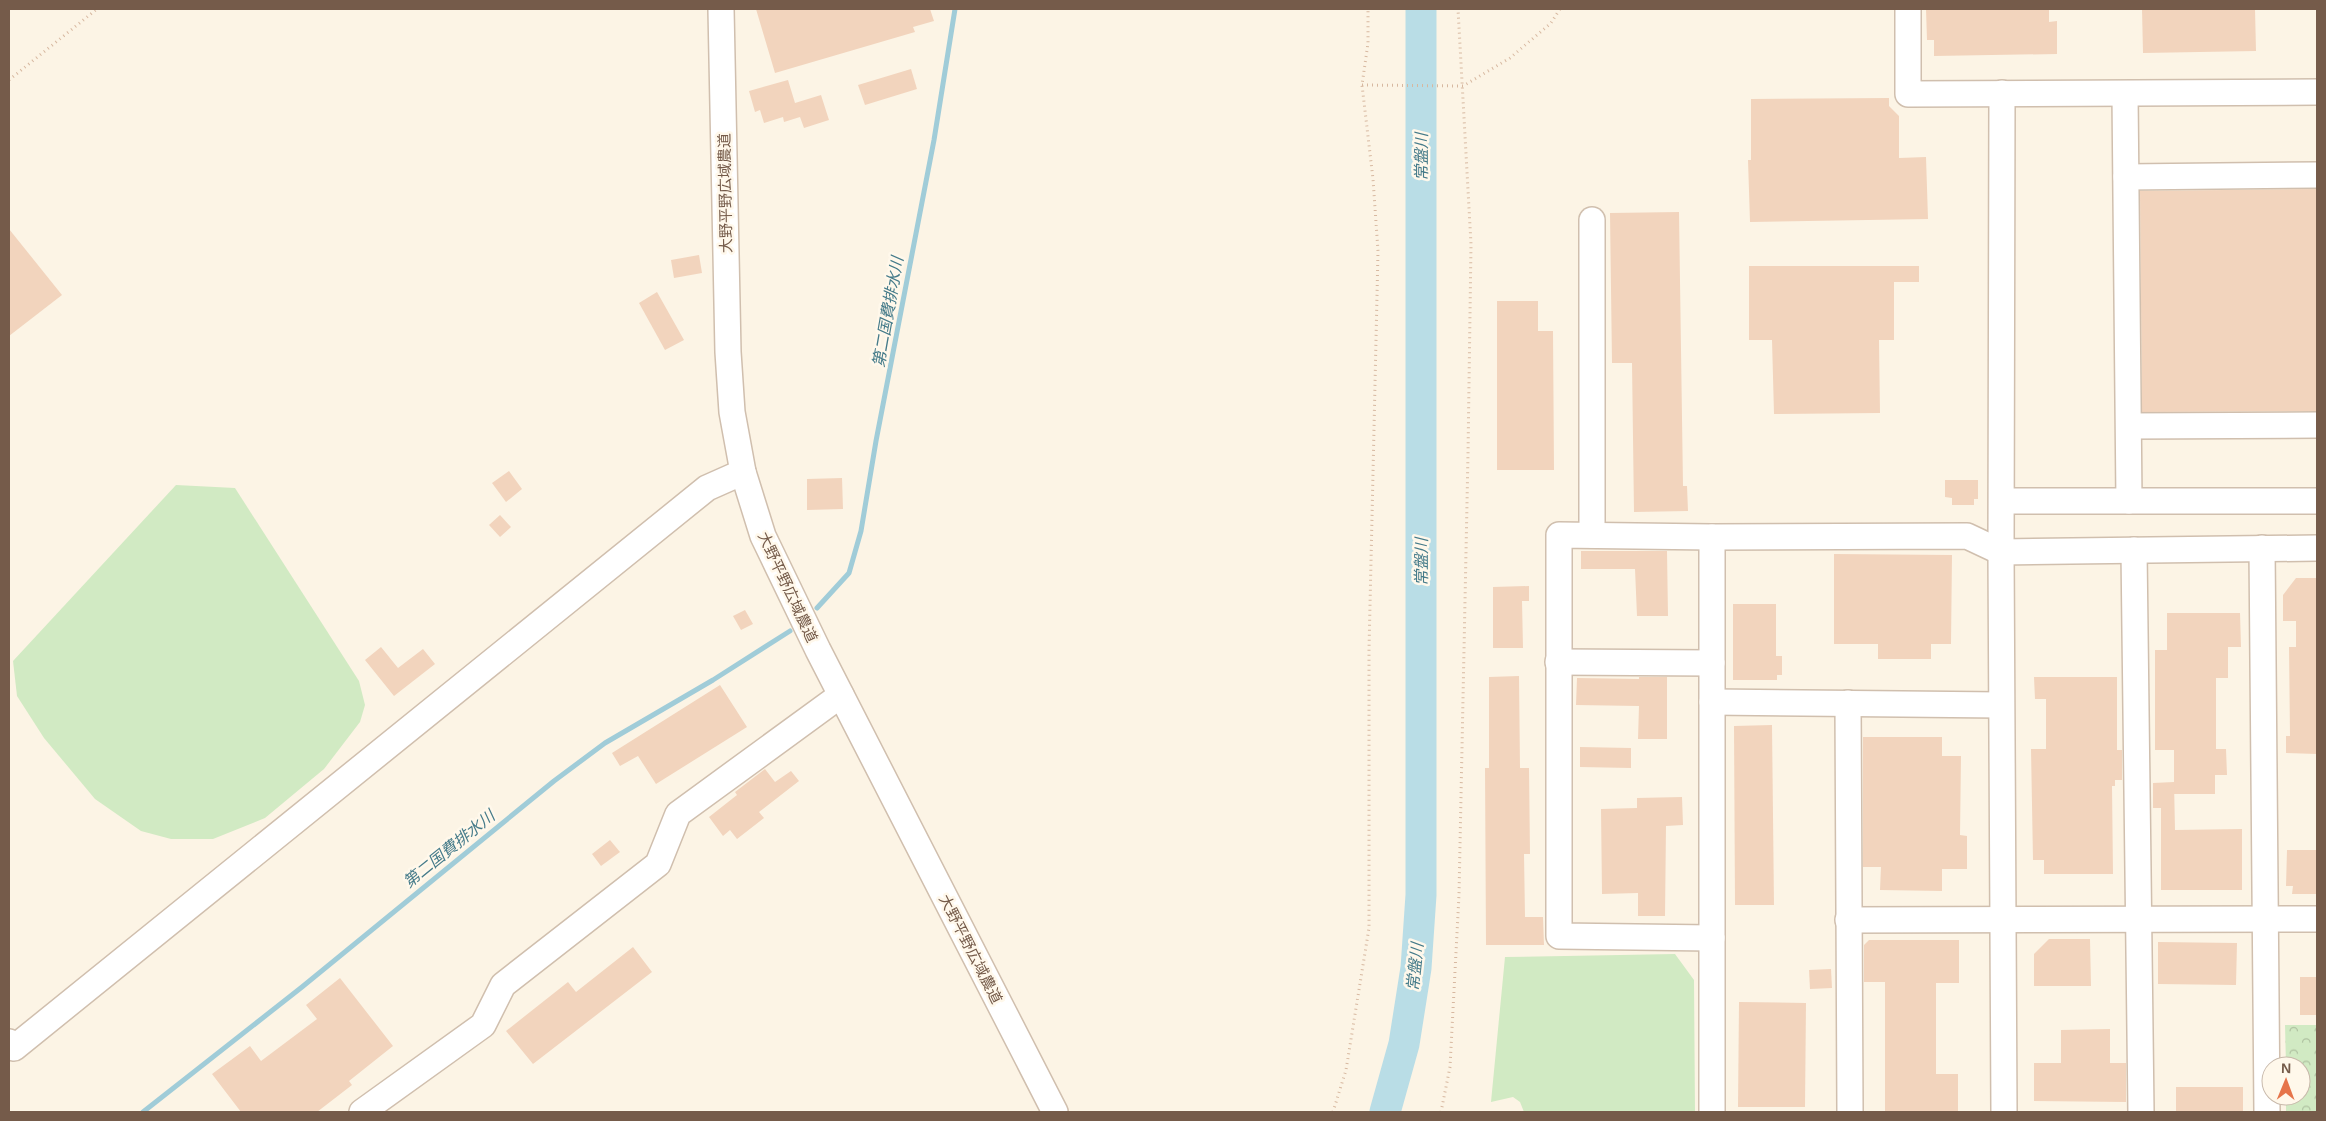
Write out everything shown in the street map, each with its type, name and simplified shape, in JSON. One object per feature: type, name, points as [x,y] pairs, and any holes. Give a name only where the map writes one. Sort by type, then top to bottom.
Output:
[{"type":"street","name":"大野平野広域農道","points":[[721,9],[728,352],[732,412],[743,472],[763,536],[841,695],[1055,1112]]},
{"type":"street","points":[[1908,9],[1908,94],[2317,92]]},
{"type":"street","points":[[2002,93],[2001,705],[2004,1112]]},
{"type":"street","points":[[2125,94],[2130,426],[2129,501]]},
{"type":"street","points":[[2126,177],[2317,175]]},
{"type":"street","points":[[1592,220],[1592,535]]},
{"type":"street","points":[[2130,426],[2317,425]]},
{"type":"street","points":[[9,1042],[14,1048],[22,1042],[707,488],[743,472]]},
{"type":"street","points":[[2002,501],[2317,501]]},
{"type":"street","points":[[1712,938],[1559,936],[1559,535],[1712,537],[1967,536],[2001,552],[2317,548]]},
{"type":"street","points":[[1712,537],[1712,1112]]},
{"type":"street","points":[[2262,548],[2267,1112]]},
{"type":"street","points":[[2134,550],[2141,1112]]},
{"type":"street","points":[[1558,662],[1712,663]]},
{"type":"street","points":[[362,1112],[483,1025],[503,985],[658,864],[678,814],[841,695]]},
{"type":"street","points":[[1712,702],[2001,705]]},
{"type":"street","points":[[1848,703],[1850,1112]]},
{"type":"street","points":[[1848,920],[2317,919]]},
{"type":"path","points":[[9,80],[97,9]]},
{"type":"path","points":[[1332,1112],[1346,1070],[1369,928],[1369,640],[1378,251],[1373,179],[1362,85],[1368,43],[1368,9]]},
{"type":"path","points":[[1441,1112],[1450,1067],[1459,895],[1471,244],[1458,9]]},
{"type":"path","points":[[1362,85],[1463,86],[1510,58],[1551,23],[1560,9]]},
{"type":"green space","points":[[176,485],[235,488],[359,681],[365,705],[360,722],[324,769],[265,818],[213,839],[171,839],[141,831],[95,799],[44,738],[17,696],[13,661]]},
{"type":"green space","points":[[1675,954],[1694,980],[1695,1112],[1524,1112],[1520,1102],[1513,1097],[1491,1102],[1505,957]]},
{"type":"green space","points":[[2285,1025],[2317,1025],[2317,1112],[2286,1112],[2286,1106],[2311,1106],[2311,1056],[2286,1056]]},
{"type":"building","points":[[756,9],[930,9],[934,21],[913,27],[915,32],[775,73]]},
{"type":"building","points":[[1926,9],[2049,9],[2049,22],[2057,21],[2057,54],[1934,56],[1934,40],[1927,40]]},
{"type":"building","points":[[2142,9],[2255,9],[2256,51],[2143,53]]},
{"type":"building","points":[[911,69],[917,89],[865,105],[858,85]]},
{"type":"building","points":[[788,80],[795,103],[821,95],[829,120],[804,128],[800,117],[784,122],[783,117],[764,123],[760,110],[755,112],[749,91]]},
{"type":"building","points":[[1889,98],[1889,106],[1899,116],[1899,158],[1926,157],[1928,219],[1750,222],[1748,160],[1751,160],[1751,99]]},
{"type":"building","points":[[2317,189],[2317,411],[2142,412],[2140,191]]},
{"type":"building","points":[[1679,212],[1683,486],[1687,486],[1688,511],[1634,512],[1632,363],[1612,363],[1610,213]]},
{"type":"building","points":[[9,229],[62,295],[9,336]]},
{"type":"building","points":[[699,255],[702,273],[674,278],[671,260]]},
{"type":"building","points":[[1749,266],[1919,266],[1919,282],[1894,282],[1894,340],[1879,340],[1880,413],[1774,414],[1772,340],[1749,340]]},
{"type":"building","points":[[657,292],[684,340],[665,350],[639,303]]},
{"type":"building","points":[[1497,301],[1538,301],[1538,331],[1553,331],[1554,470],[1497,470]]},
{"type":"building","points":[[509,471],[522,489],[506,502],[492,483]]},
{"type":"building","points":[[842,478],[843,509],[807,510],[807,479]]},
{"type":"building","points":[[1945,480],[1978,480],[1978,499],[1974,499],[1974,505],[1952,505],[1952,498],[1945,497]]},
{"type":"building","points":[[500,515],[511,527],[500,537],[489,525]]},
{"type":"building","points":[[1581,551],[1667,551],[1668,616],[1637,616],[1635,569],[1581,569]]},
{"type":"building","points":[[1834,554],[1952,555],[1951,644],[1931,644],[1931,659],[1878,659],[1878,644],[1834,644]]},
{"type":"building","points":[[2296,578],[2317,578],[2317,754],[2286,753],[2286,736],[2290,736],[2289,647],[2296,647],[2296,621],[2283,621],[2283,595]]},
{"type":"building","points":[[1529,586],[1529,601],[1522,601],[1523,648],[1493,648],[1493,587]]},
{"type":"building","points":[[1733,604],[1776,604],[1776,656],[1782,656],[1782,675],[1777,675],[1777,680],[1733,680]]},
{"type":"building","points":[[745,610],[753,624],[741,630],[733,616]]},
{"type":"building","points":[[2167,613],[2240,613],[2241,647],[2228,647],[2228,678],[2216,678],[2216,749],[2226,749],[2227,775],[2215,775],[2215,794],[2174,794],[2174,750],[2155,750],[2155,650],[2167,650]]},
{"type":"building","points":[[381,647],[398,668],[423,649],[435,664],[394,696],[365,660]]},
{"type":"building","points":[[1519,676],[1520,768],[1529,768],[1530,854],[1524,854],[1525,917],[1543,917],[1544,945],[1486,945],[1485,768],[1489,768],[1489,677]]},
{"type":"building","points":[[1639,677],[1667,677],[1667,739],[1638,739],[1639,706],[1576,705],[1577,678],[1639,679]]},
{"type":"building","points":[[2034,677],[2117,677],[2117,750],[2122,750],[2122,780],[2115,780],[2115,786],[2112,786],[2113,874],[2044,874],[2044,860],[2033,860],[2031,749],[2046,749],[2046,699],[2035,699]]},
{"type":"building","points":[[720,685],[747,727],[656,784],[638,756],[620,766],[612,753]]},
{"type":"building","points":[[1772,725],[1774,905],[1735,905],[1734,726]]},
{"type":"building","points":[[1863,737],[1942,737],[1942,756],[1961,756],[1960,835],[1967,836],[1967,869],[1942,869],[1942,891],[1880,890],[1881,867],[1863,867]]},
{"type":"building","points":[[1580,747],[1631,748],[1631,768],[1580,767]]},
{"type":"building","points":[[765,769],[775,782],[791,771],[799,781],[759,812],[764,818],[737,839],[730,830],[723,836],[709,817],[737,795],[735,792]]},
{"type":"building","points":[[2174,782],[2175,830],[2242,829],[2242,890],[2161,890],[2161,808],[2153,808],[2153,783]]},
{"type":"building","points":[[1682,797],[1683,825],[1666,826],[1665,916],[1638,916],[1638,893],[1602,894],[1601,809],[1637,808],[1637,798]]},
{"type":"building","points":[[610,840],[620,852],[601,866],[592,854]]},
{"type":"building","points":[[2287,850],[2317,850],[2317,894],[2292,894],[2293,886],[2286,886]]},
{"type":"building","points":[[2049,939],[2090,939],[2091,986],[2034,986],[2034,954]]},
{"type":"building","points":[[1869,940],[1959,940],[1959,983],[1936,983],[1936,1074],[1958,1074],[1958,1112],[1885,1112],[1885,982],[1864,982],[1864,945]]},
{"type":"building","points":[[2158,942],[2237,943],[2236,985],[2158,984]]},
{"type":"building","points":[[633,947],[652,972],[533,1064],[506,1031],[568,982],[576,992]]},
{"type":"building","points":[[1831,969],[1832,988],[1810,989],[1809,970]]},
{"type":"building","points":[[2300,977],[2317,977],[2317,1015],[2300,1015]]},
{"type":"building","points":[[340,978],[393,1046],[349,1081],[352,1085],[317,1112],[241,1112],[212,1074],[250,1046],[261,1061],[317,1019],[306,1005]]},
{"type":"building","points":[[1739,1002],[1806,1003],[1805,1107],[1738,1107]]},
{"type":"building","points":[[2110,1029],[2110,1063],[2126,1063],[2126,1102],[2034,1101],[2034,1063],[2061,1063],[2061,1030]]},
{"type":"building","points":[[2176,1087],[2243,1087],[2243,1112],[2176,1112]]},
{"type":"waterway","name":"第二国費排水川","points":[[817,608],[849,573],[861,531],[876,441],[934,140],[955,9]]},
{"type":"waterway","name":"常盤川","points":[[1385,1112],[1404,1044],[1416,968],[1421,895],[1421,9]]},
{"type":"waterway","name":"第二国費排水川","points":[[143,1112],[302,987],[554,781],[605,743],[713,680],[790,631]]}]
